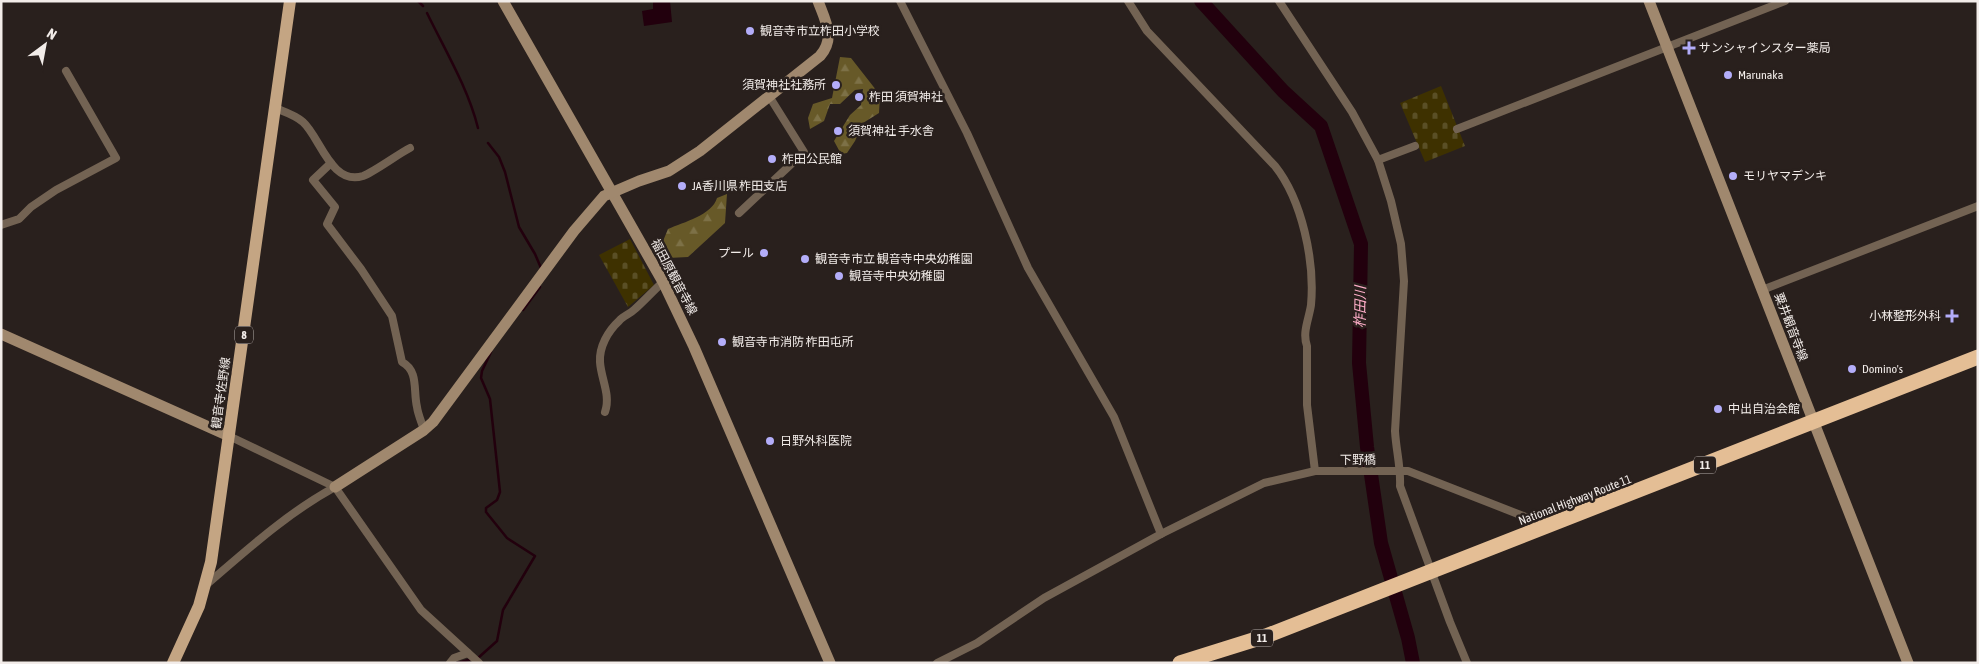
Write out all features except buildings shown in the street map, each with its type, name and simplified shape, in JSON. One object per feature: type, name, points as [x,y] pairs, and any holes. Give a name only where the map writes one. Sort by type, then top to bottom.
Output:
[{"type":"highway","name":"National Highway Route 11","points":[[1180,663],[1266,636],[1978,357]]},
{"type":"main road","name":"観音寺佐野線","points":[[173,663],[199,606],[211,562],[290,1]]},
{"type":"main road","name":"福田原観音寺線","points":[[503,1],[662,282],[694,346],[830,663]]},
{"type":"main road","points":[[335,487],[424,430],[433,422],[574,231],[604,196],[669,171],[700,152],[820,56],[829,44],[826,21],[818,1]]},
{"type":"main road","name":"粟井観音寺線","points":[[1649,1],[1908,663]]},
{"type":"main road","points":[[1,334],[229,436]]},
{"type":"street","points":[[900,1],[967,133],[1028,268],[1114,417],[1161,534]]},
{"type":"street","points":[[1128,1],[1147,31],[1275,166],[1284,177],[1290,192],[1304,230],[1310,263],[1311,304],[1304,338],[1307,346],[1307,405],[1315,471]]},
{"type":"street","points":[[1279,1],[1352,112],[1378,160],[1391,201],[1402,253],[1404,281],[1395,431],[1396,450],[1401,471],[1400,486],[1467,663]]},
{"type":"street","points":[[1457,129],[1785,1]]},
{"type":"street","points":[[1,225],[19,219],[31,207],[56,190],[116,158],[66,71]]},
{"type":"street","points":[[739,213],[804,152],[769,96]]},
{"type":"street","points":[[275,108],[295,116],[305,123],[330,163],[352,177],[363,176],[410,148]]},
{"type":"street","points":[[1378,160],[1415,146]]},
{"type":"street","points":[[330,163],[313,180],[335,207],[327,224],[361,269],[392,316],[402,362],[408,366],[414,375],[416,406],[424,430]]},
{"type":"street","points":[[1762,290],[1978,206]]},
{"type":"street","points":[[605,412],[608,404],[600,362],[600,350],[609,332],[619,320],[630,314],[662,282]]},
{"type":"street","points":[[229,436],[335,487],[421,610],[479,663]]},
{"type":"street","name":"下野橋","points":[[937,663],[976,643],[1044,598],[1161,534],[1264,483],[1315,471],[1408,471],[1536,521],[1563,520]]},
{"type":"street","points":[[206,585],[280,522],[307,502],[335,487]]},
{"type":"street","points":[[450,663],[454,658],[468,653]]},
{"type":"green space","points":[[840,57],[851,58],[880,95],[879,113],[863,123],[847,153],[841,154],[834,141],[850,115],[861,105],[863,89],[855,90],[840,104],[830,104],[824,121],[810,129],[808,118],[813,104],[832,98]]},
{"type":"green space","points":[[1441,86],[1465,146],[1425,162],[1400,103]]},
{"type":"green space","points":[[727,194],[725,223],[688,257],[668,258],[661,246],[668,229],[704,213],[714,204],[717,198]]},
{"type":"green space","points":[[630,239],[654,285],[628,307],[599,255]]},
{"type":"shaded area","points":[[653,1],[670,1],[672,22],[644,26],[642,11],[653,9]]},
{"type":"waterway","points":[[418,1],[423,6]]},
{"type":"waterway","name":"柞田川","points":[[1201,1],[1283,91],[1321,126],[1361,244],[1359,363],[1367,447],[1381,543],[1408,638],[1413,663]]},
{"type":"waterway","points":[[427,13],[462,84],[478,128]]},
{"type":"waterway","points":[[488,143],[499,157],[505,172],[519,227],[541,268]]},
{"type":"waterway","points":[[523,310],[540,287]]},
{"type":"waterway","points":[[478,658],[497,641],[503,610],[535,556],[507,538],[486,512],[486,508],[497,500],[500,492],[490,399],[481,378],[482,371],[491,352]]},
{"type":"waterway","points":[[457,663],[472,659]]},
{"type":"place","name":"観音寺市立柞田小学校","points":[[750,31]]},
{"type":"place","name":"サンシャインスター薬局","points":[[1689,48]]},
{"type":"place","name":"Marunaka","points":[[1728,75]]},
{"type":"place","name":"須賀神社社務所","points":[[836,85]]},
{"type":"place","name":"柞田 須賀神社","points":[[859,97]]},
{"type":"place","name":"須賀神社 手水舎","points":[[838,131]]},
{"type":"place","name":"柞田公民館","points":[[772,159]]},
{"type":"place","name":"モリヤマデンキ","points":[[1733,176]]},
{"type":"place","name":"JA香川県 柞田支店","points":[[682,186]]},
{"type":"place","name":"プール","points":[[764,253]]},
{"type":"place","name":"観音寺市立 観音寺中央幼稚園","points":[[805,259]]},
{"type":"place","name":"観音寺中央幼稚園","points":[[839,276]]},
{"type":"place","name":"小林整形外科","points":[[1952,316]]},
{"type":"place","name":"観音寺市消防 柞田屯所","points":[[722,342]]},
{"type":"place","name":"Domino's","points":[[1852,369]]},
{"type":"place","name":"中出自治会館","points":[[1718,409]]},
{"type":"place","name":"日野外科医院","points":[[770,441]]}]
